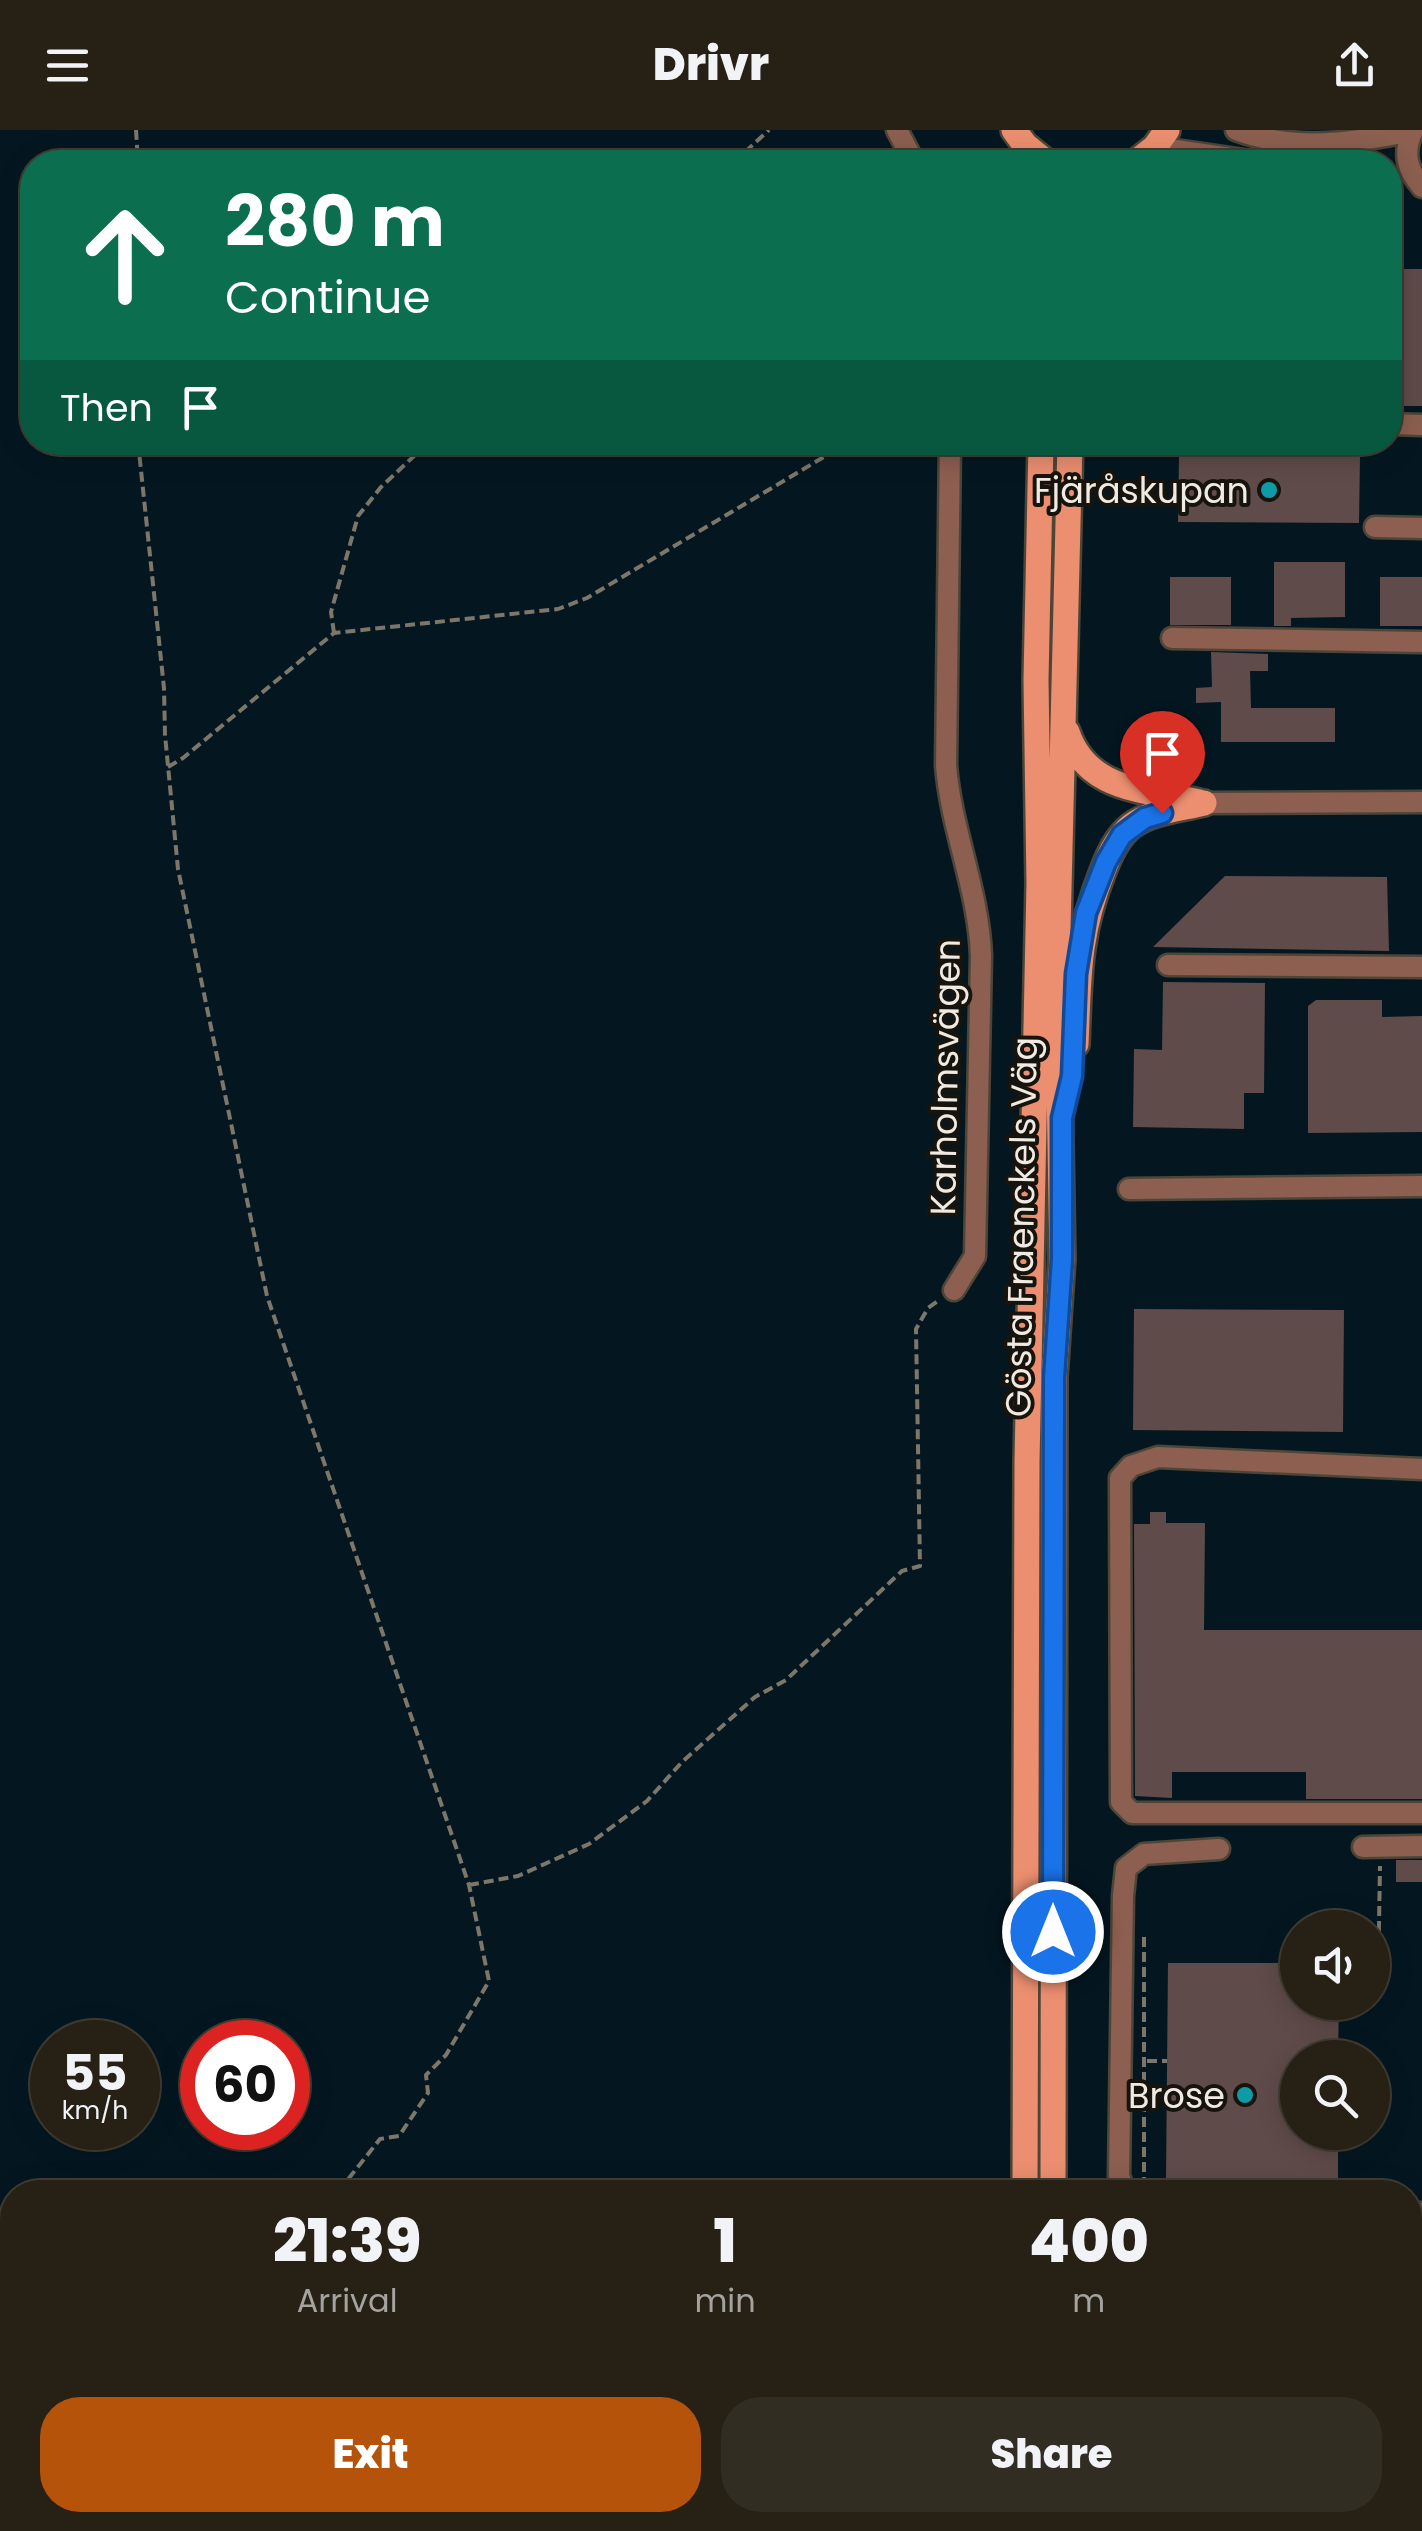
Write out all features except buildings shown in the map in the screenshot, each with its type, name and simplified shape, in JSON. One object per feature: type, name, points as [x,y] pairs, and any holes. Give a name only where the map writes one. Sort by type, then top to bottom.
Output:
[{"type":"main road","name":"Gösta Fraenckels Väg","points":[[1025,2180],[1027,1479],[1039,884],[1036,680],[1041,455]]},
{"type":"main road","name":"Gösta Fraenckels Väg","points":[[1053,2180],[1054,1378],[1062,1259],[1057,969],[1070,455]]},
{"type":"main road","points":[[1064,722],[1079,759],[1100,777],[1204,803]]},
{"type":"main road","points":[[1062,1118],[1072,1076],[1080,946],[1086,913],[1106,862],[1122,835],[1145,818],[1204,803]]},
{"type":"street","points":[[1236,130],[1299,143],[1350,143],[1413,130]]},
{"type":"street","points":[[1299,143],[1349,130]]},
{"type":"street","points":[[1413,130],[1408,142],[1408,166],[1421,186]]},
{"type":"street","points":[[1152,146],[1178,150]]},
{"type":"street","name":"Karholmsvägen","points":[[950,455],[946,765],[952,812],[979,918],[981,956],[976,1256],[954,1290]]},
{"type":"street","points":[[1375,527],[1422,528]]},
{"type":"street","points":[[1172,638],[1422,642]]},
{"type":"street","points":[[1204,803],[1422,802]]},
{"type":"street","points":[[1168,964],[1422,966]]},
{"type":"street","points":[[1129,1189],[1422,1186]]},
{"type":"street","points":[[1422,1469],[1158,1457],[1131,1466],[1120,1478],[1125,1810],[1422,1813]]},
{"type":"street","points":[[1372,1847],[1422,1846]]},
{"type":"street","points":[[1120,2180],[1122,1896],[1126,1868],[1144,1854],[1218,1849]]},
{"type":"path","points":[[747,150],[769,130]]},
{"type":"path","points":[[139,455],[178,870],[267,1296],[469,1885],[489,1981],[446,2056],[426,2075],[428,2093],[399,2136],[380,2139],[348,2180]]},
{"type":"path","points":[[334,634],[332,612],[358,516],[381,487],[415,455]]},
{"type":"path","points":[[168,767],[334,634],[558,609],[587,598],[828,455]]},
{"type":"path","points":[[469,1885],[518,1876],[589,1844],[647,1801],[682,1762],[755,1697],[786,1680],[902,1571],[920,1566],[916,1329],[928,1308],[954,1290]]},
{"type":"path","points":[[1372,1847],[1375,1910]]},
{"type":"path","points":[[1144,1932],[1145,2180]]},
{"type":"path","points":[[1144,2062],[1167,2061]]},
{"type":"water","points":[[0,130],[1422,130],[1422,2180],[0,2180]]},
{"type":"place","name":"Fjäråskupan","points":[[1269,490]]},
{"type":"place","name":"Brose","points":[[1245,2095]]},
{"type":"route","points":[[1053,1932],[1054,1378],[1062,1259],[1062,1118],[1076,1041],[1076,974],[1086,913],[1106,862],[1131,826],[1162,813]]}]
